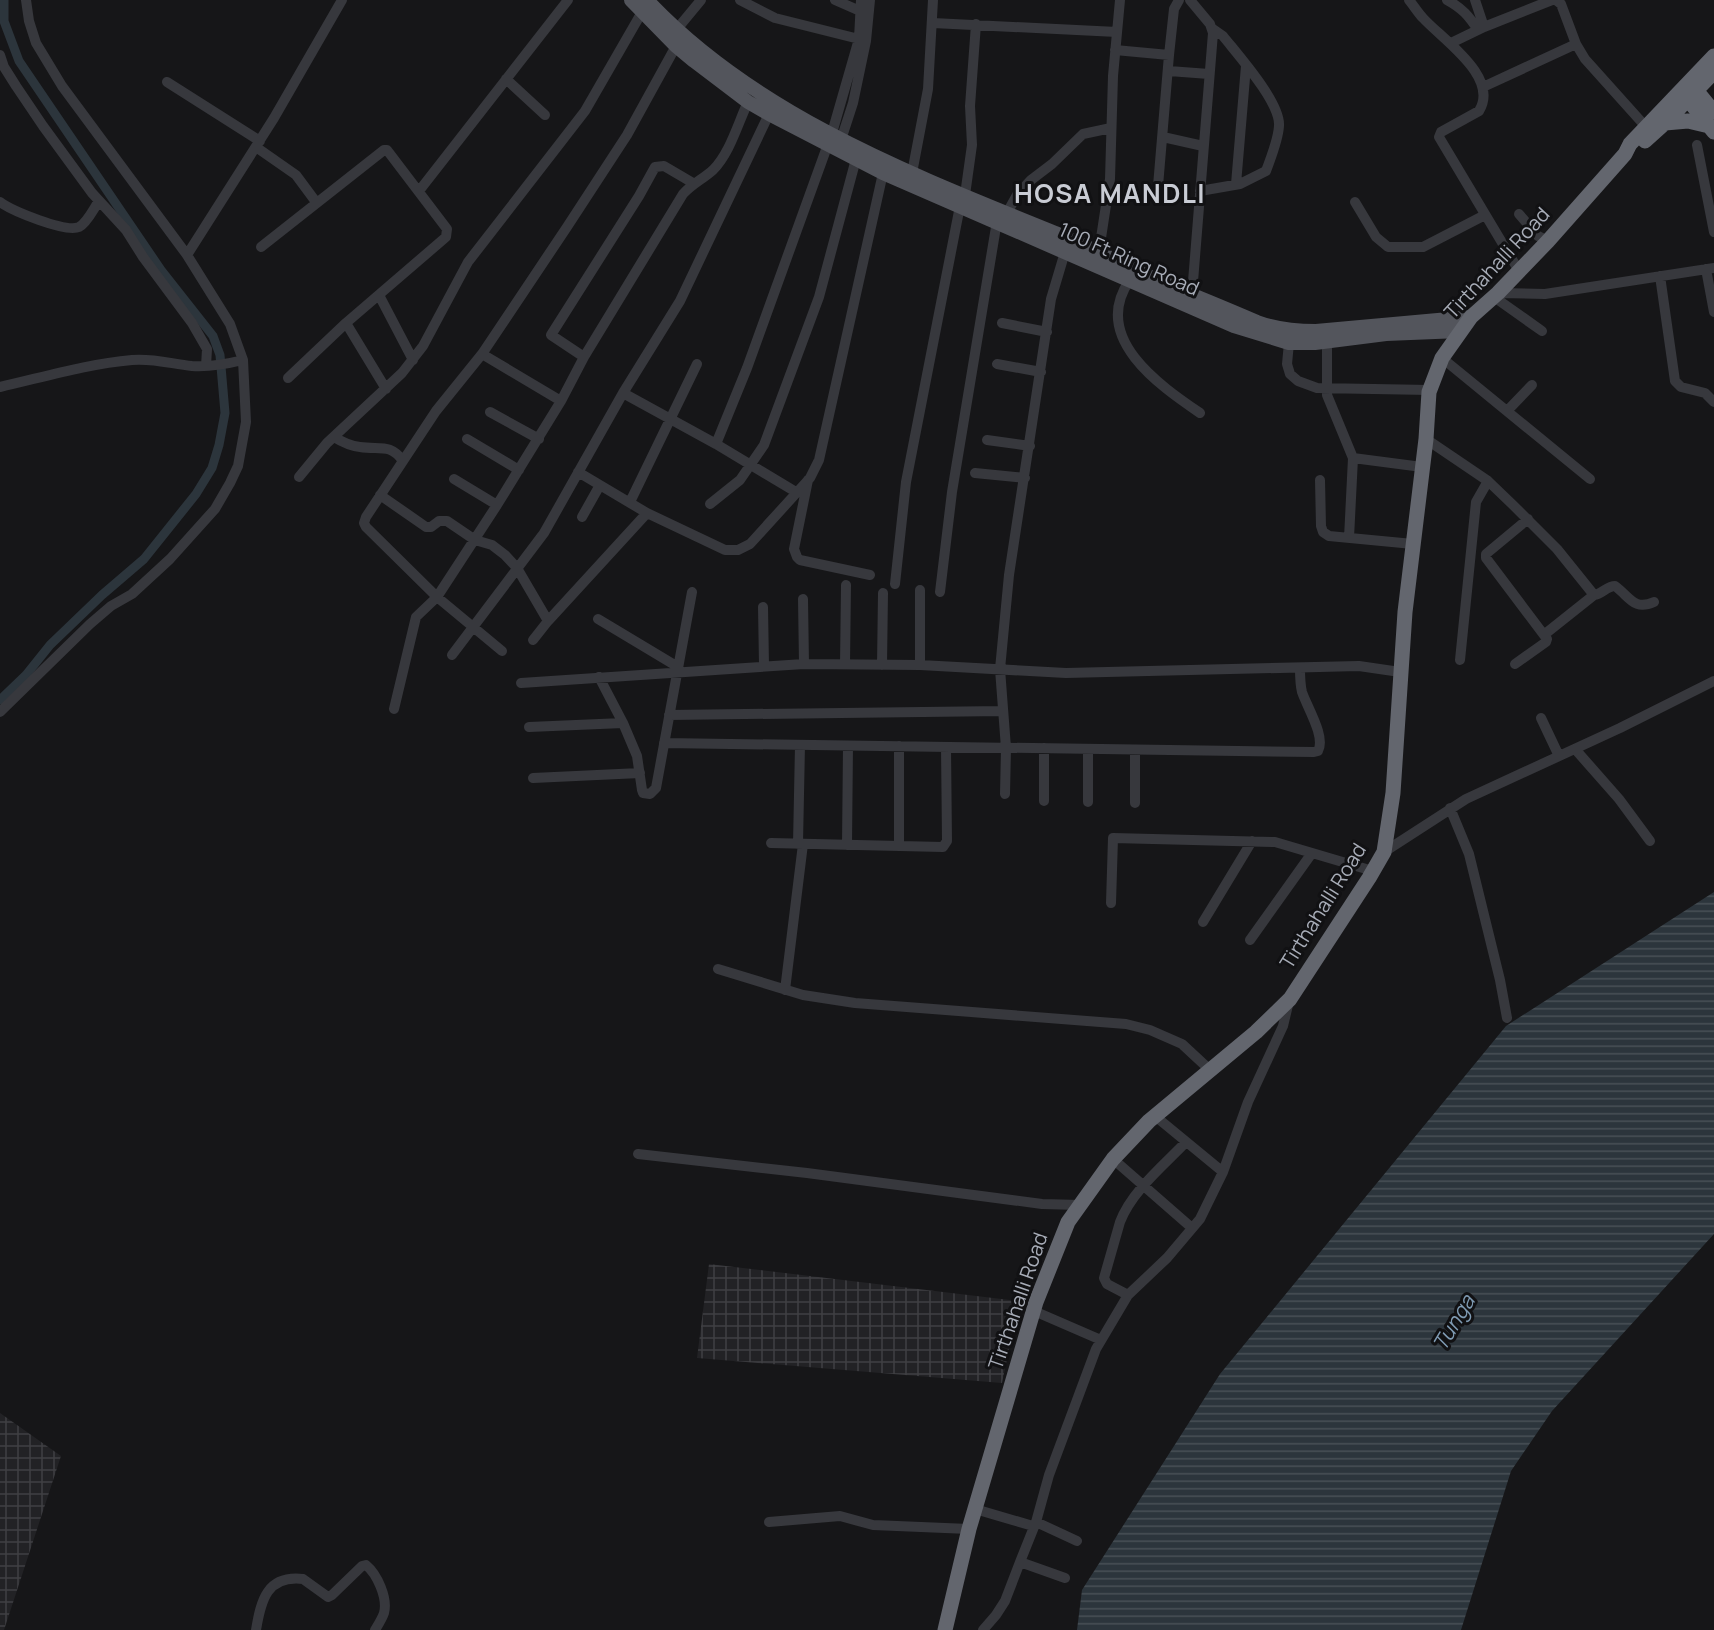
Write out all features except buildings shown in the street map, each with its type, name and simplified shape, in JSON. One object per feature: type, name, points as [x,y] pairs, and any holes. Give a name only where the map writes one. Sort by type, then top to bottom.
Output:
[{"type":"highway","points":[[1625,154],[1636,149],[1665,123],[1714,56]]},
{"type":"highway","points":[[1689,91],[1713,73]]},
{"type":"highway","points":[[1712,120],[1710,83],[1713,73]]},
{"type":"highway","name":"Tirthahalli Road","points":[[945,1630],[969,1529],[1034,1311],[1068,1222],[1113,1159],[1155,1116],[1257,1032],[1290,999],[1384,852],[1394,793],[1400,672],[1430,390],[1442,358],[1471,317],[1548,242],[1625,154],[1630,144],[1646,127],[1689,91]]},
{"type":"highway","points":[[1689,91],[1712,120]]},
{"type":"highway","points":[[1665,123],[1712,120]]},
{"type":"main road","name":"100 Ft Ring Road","points":[[631,0],[644,6],[677,29],[755,90],[835,141],[856,159],[883,173],[1098,251],[1257,322],[1298,331],[1471,317]]},
{"type":"main road","name":"100 Ft Ring Road","points":[[644,6],[676,46],[748,102],[769,114],[912,173],[963,201]]},
{"type":"main road","name":"100 Ft Ring Road","points":[[1002,217],[1065,252],[1129,281],[1234,326],[1289,343],[1327,342],[1386,334],[1460,331]]},
{"type":"street","points":[[0,712],[90,624],[111,606],[132,594],[170,559],[215,509],[238,466],[246,422],[240,361],[230,324],[187,255],[62,86],[36,43],[29,21],[26,0]]},
{"type":"street","points":[[187,255],[258,144],[342,0]]},
{"type":"street","points":[[418,190],[568,0]]},
{"type":"street","points":[[677,29],[701,0]]},
{"type":"street","points":[[740,0],[775,18],[859,39]]},
{"type":"street","points":[[835,0],[861,6],[859,39],[835,141]]},
{"type":"street","points":[[716,444],[835,141],[866,41],[870,0]]},
{"type":"street","points":[[912,173],[927,89],[933,0]]},
{"type":"street","points":[[1098,251],[1110,179],[1115,50],[1120,0]]},
{"type":"street","points":[[1157,198],[1174,9],[1179,0]]},
{"type":"street","points":[[1409,0],[1474,69],[1483,87],[1484,99],[1479,111],[1441,132],[1439,136],[1519,271]]},
{"type":"street","points":[[1447,0],[1462,9],[1481,29]]},
{"type":"street","points":[[1475,0],[1481,29]]},
{"type":"street","points":[[1451,43],[1554,0],[1561,4],[1576,44],[1593,70],[1646,127]]},
{"type":"street","points":[[1196,2],[1213,28],[1223,36],[1273,102],[1280,125],[1274,151],[1266,171],[1236,184],[1200,191]]},
{"type":"street","points":[[299,477],[334,437],[386,389],[413,360],[423,346],[468,262],[585,111],[644,6]]},
{"type":"street","points":[[933,23],[1117,32]]},
{"type":"street","points":[[895,584],[906,482],[963,201],[972,145],[970,106],[976,24]]},
{"type":"street","points":[[1192,294],[1213,28]]},
{"type":"street","points":[[1483,87],[1576,44]]},
{"type":"street","points":[[502,651],[437,597],[366,527],[366,518],[436,411],[482,354],[627,135],[676,46]]},
{"type":"street","points":[[1115,50],[1169,55]]},
{"type":"street","points":[[0,55],[15,86],[99,201],[126,230],[192,323],[207,349],[209,365]]},
{"type":"street","points":[[1236,184],[1246,66]]},
{"type":"street","points":[[1169,71],[1209,74]]},
{"type":"street","points":[[506,79],[545,115]]},
{"type":"street","points":[[167,82],[258,144],[296,175],[316,202]]},
{"type":"street","points":[[394,709],[416,617],[437,597],[475,540],[539,438],[584,357],[683,194],[693,183],[713,170],[723,156],[748,102]]},
{"type":"street","points":[[452,655],[544,533],[623,393],[687,288],[769,114]]},
{"type":"street","points":[[940,592],[952,492],[1002,217],[1031,180],[1052,164],[1083,134],[1111,128]]},
{"type":"street","points":[[1163,137],[1203,146]]},
{"type":"street","points":[[1697,145],[1714,232]]},
{"type":"street","points":[[261,247],[384,150],[387,150],[447,229],[446,237],[346,323],[288,378]]},
{"type":"street","points":[[710,504],[740,480],[764,445],[819,297],[856,159]]},
{"type":"street","points":[[584,357],[551,335],[633,206],[655,167],[664,166],[693,183]]},
{"type":"street","points":[[578,472],[647,513],[725,549],[738,550],[750,544],[808,480],[819,460],[883,173]]},
{"type":"street","points":[[0,202],[43,222],[75,228],[83,224],[99,201]]},
{"type":"street","points":[[1354,202],[1376,237],[1388,247],[1422,247],[1485,215]]},
{"type":"street","points":[[1519,214],[1538,236],[1548,242]]},
{"type":"street","points":[[1005,794],[1005,748],[1000,669],[1010,575],[1051,299],[1065,252]]},
{"type":"street","points":[[1496,295],[1545,294],[1710,268],[1714,312]]},
{"type":"street","points":[[1660,276],[1675,381],[1681,387],[1705,393],[1714,402]]},
{"type":"street","points":[[1129,281],[1119,298],[1118,323],[1130,352],[1155,381],[1200,413]]},
{"type":"street","points":[[379,295],[413,360]]},
{"type":"street","points":[[1496,295],[1542,331]]},
{"type":"street","points":[[346,323],[386,389]]},
{"type":"street","points":[[1002,323],[1047,332]]},
{"type":"street","points":[[1327,342],[1325,388],[1353,459],[1349,538]]},
{"type":"street","points":[[1289,343],[1287,364],[1290,374],[1298,381],[1317,388],[1430,390]]},
{"type":"street","points":[[482,354],[561,401]]},
{"type":"street","points":[[1442,358],[1590,479]]},
{"type":"street","points":[[0,387],[63,371],[117,362],[155,360],[193,366],[240,361]]},
{"type":"street","points":[[630,502],[697,364]]},
{"type":"street","points":[[997,364],[1041,372]]},
{"type":"street","points":[[1507,411],[1532,385]]},
{"type":"street","points":[[623,393],[716,444],[796,492]]},
{"type":"street","points":[[490,412],[539,438]]},
{"type":"street","points":[[334,437],[351,445],[390,449],[397,453],[403,461]]},
{"type":"street","points":[[467,438],[519,470]]},
{"type":"street","points":[[1426,439],[1488,481],[1557,549],[1594,595]]},
{"type":"street","points":[[987,440],[1030,446]]},
{"type":"street","points":[[1353,459],[1422,467]]},
{"type":"street","points":[[975,472],[1025,478]]},
{"type":"street","points":[[454,479],[497,505]]},
{"type":"street","points":[[808,480],[794,549],[797,557],[800,560],[870,575]]},
{"type":"street","points":[[1320,480],[1323,532],[1329,536],[1413,544]]},
{"type":"street","points":[[1460,660],[1476,502],[1488,481]]},
{"type":"street","points":[[582,517],[600,485]]},
{"type":"street","points":[[380,495],[426,527],[431,527],[439,521],[447,521],[475,540],[492,545],[517,568],[548,621]]},
{"type":"street","points":[[533,640],[647,513]]},
{"type":"street","points":[[1515,664],[1546,642],[1545,634],[1486,558],[1486,554],[1528,519]]},
{"type":"street","points":[[845,664],[846,585]]},
{"type":"street","points":[[1545,634],[1594,595],[1600,594],[1610,586],[1615,586],[1638,606],[1645,606],[1653,602]]},
{"type":"street","points":[[920,590],[920,665]]},
{"type":"street","points":[[599,677],[637,756],[643,793],[650,794],[656,788],[692,592]]},
{"type":"street","points":[[882,665],[883,593]]},
{"type":"street","points":[[803,599],[804,664]]},
{"type":"street","points":[[763,607],[764,665]]},
{"type":"street","points":[[598,619],[677,670]]},
{"type":"street","points":[[521,683],[677,670],[804,664],[920,665],[1066,673],[1359,666],[1400,672]]},
{"type":"street","points":[[664,743],[1318,751],[1320,744],[1312,714],[1302,691],[1300,668]]},
{"type":"street","points":[[1384,852],[1450,808],[1714,681]]},
{"type":"street","points":[[669,715],[1003,711]]},
{"type":"street","points":[[1541,718],[1559,756]]},
{"type":"street","points":[[529,727],[623,723]]},
{"type":"street","points":[[785,990],[800,844],[800,745]]},
{"type":"street","points":[[847,845],[848,746]]},
{"type":"street","points":[[899,746],[899,846]]},
{"type":"street","points":[[771,843],[943,847],[946,844],[946,747]]},
{"type":"street","points":[[1044,748],[1044,801]]},
{"type":"street","points":[[1088,749],[1088,802]]},
{"type":"street","points":[[1575,749],[1619,799],[1650,842]]},
{"type":"street","points":[[1135,750],[1135,803]]},
{"type":"street","points":[[533,778],[640,773]]},
{"type":"street","points":[[1450,808],[1469,854],[1507,1018]]},
{"type":"street","points":[[1111,903],[1113,838],[1284,843],[1373,871]]},
{"type":"street","points":[[1203,922],[1252,841]]},
{"type":"street","points":[[1250,940],[1312,853]]},
{"type":"street","points":[[718,969],[803,995],[855,1003],[1126,1024],[1150,1030],[1182,1044],[1210,1070]]},
{"type":"street","points":[[983,1630],[1005,1601],[1096,1349],[1128,1296],[1167,1258],[1200,1219],[1223,1172],[1248,1102],[1283,1026],[1290,999]]},
{"type":"street","points":[[1155,1116],[1223,1172]]},
{"type":"street","points":[[1128,1296],[1107,1284],[1104,1272],[1123,1213],[1143,1186],[1186,1142]]},
{"type":"street","points":[[638,1154],[807,1173],[1042,1204],[1080,1205]]},
{"type":"street","points":[[1113,1159],[1192,1228]]},
{"type":"street","points":[[1034,1311],[1101,1340]]},
{"type":"street","points":[[975,1509],[1034,1524],[1077,1540]]},
{"type":"street","points":[[769,1522],[840,1516],[873,1525],[969,1529]]},
{"type":"street","points":[[1020,1562],[1065,1578]]},
{"type":"street","points":[[256,1630],[263,1598],[274,1585],[286,1580],[303,1579],[328,1597],[362,1566],[366,1565],[376,1579],[385,1605],[384,1614],[375,1630]]},
{"type":"shaded area","points":[[709,1264],[1019,1301],[1002,1383],[697,1358]]},
{"type":"shaded area","points":[[0,1413],[61,1456],[4,1630],[0,1630]]},
{"type":"water","name":"Tunga","points":[[1714,892],[1714,1234],[1552,1411],[1511,1471],[1461,1630],[1077,1630],[1082,1590],[1220,1374],[1506,1026]]},
{"type":"waterway","points":[[0,700],[26,675],[50,645],[144,559],[196,494],[212,468],[225,413],[220,355],[213,336],[161,270],[19,61],[4,21],[4,0]]},
{"type":"district","name":"HOSA MANDLI","points":[[1110,194]]}]
